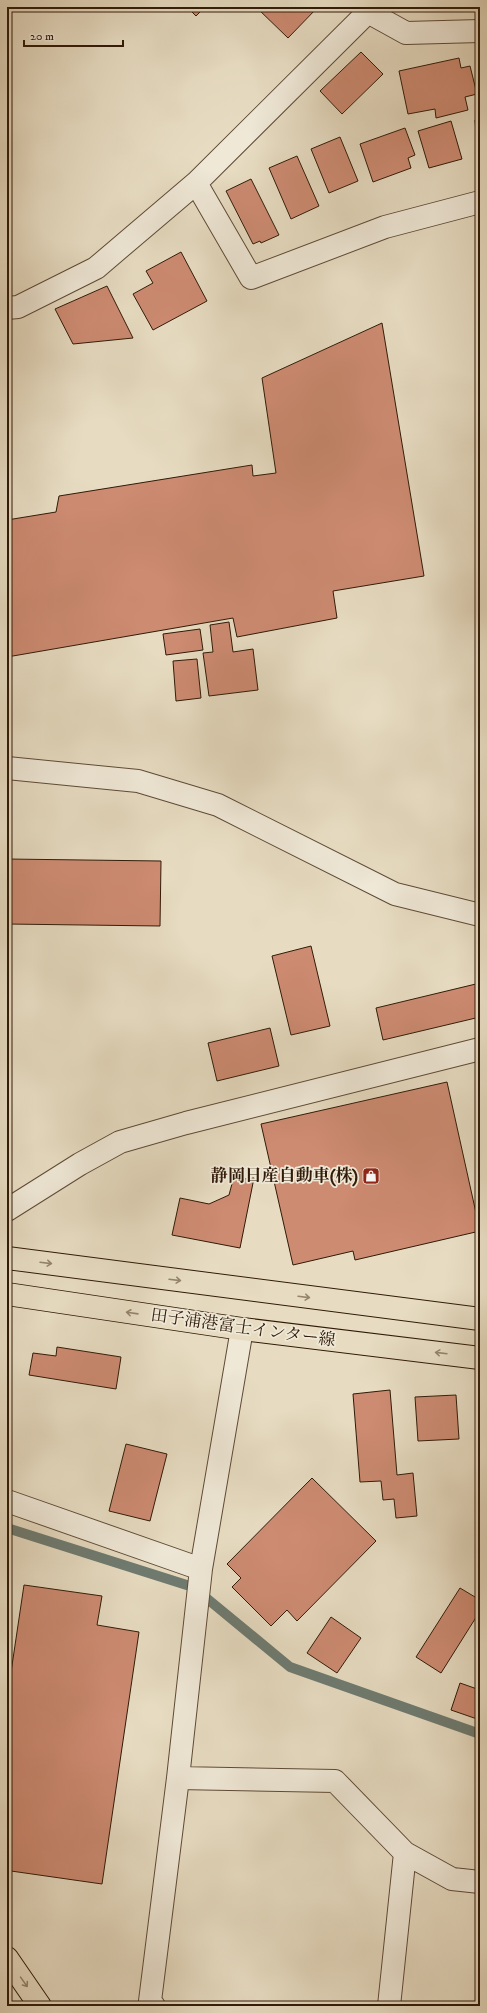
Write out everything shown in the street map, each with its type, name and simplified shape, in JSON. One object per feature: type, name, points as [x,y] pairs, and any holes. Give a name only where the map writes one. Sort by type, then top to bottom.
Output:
[{"type":"main road","points":[[7,1258],[480,1319]]},
{"type":"main road","name":"田子浦港富士インター線","points":[[7,1294],[242,1329],[480,1358]]},
{"type":"main road","points":[[7,1958],[40,2006]]},
{"type":"street","points":[[7,308],[18,307],[96,268],[196,184],[370,9],[406,33],[480,31]]},
{"type":"street","points":[[196,184],[251,278],[385,227],[480,202]]},
{"type":"street","points":[[7,768],[138,781],[218,805],[395,894],[480,915]]},
{"type":"street","points":[[7,1210],[80,1164],[120,1142],[186,1123],[480,1049]]},
{"type":"street","points":[[154,2006],[150,2000],[178,1778],[201,1569],[242,1329]]},
{"type":"street","points":[[7,1501],[201,1569]]},
{"type":"street","points":[[178,1778],[335,1781],[405,1853],[452,1879],[480,1882]]},
{"type":"street","points":[[389,2006],[405,1853]]},
{"type":"building","points":[[187,7],[205,7],[196,16]]},
{"type":"building","points":[[256,7],[318,7],[288,38]]},
{"type":"building","points":[[361,52],[383,74],[342,114],[320,91]]},
{"type":"building","points":[[459,58],[461,68],[470,66],[477,94],[465,97],[468,110],[436,118],[435,109],[408,114],[399,71]]},
{"type":"building","points":[[480,119],[480,158],[478,158],[475,120]]},
{"type":"building","points":[[451,121],[462,159],[429,168],[418,131]]},
{"type":"building","points":[[405,128],[415,155],[408,158],[411,168],[373,182],[360,144]]},
{"type":"building","points":[[340,137],[358,181],[329,193],[311,149]]},
{"type":"building","points":[[297,156],[319,206],[291,219],[269,168]]},
{"type":"building","points":[[251,179],[279,235],[261,243],[260,241],[253,244],[226,191]]},
{"type":"building","points":[[181,252],[207,301],[153,330],[133,294],[153,283],[146,271]]},
{"type":"building","points":[[107,286],[133,338],[73,344],[55,309]]},
{"type":"building","points":[[382,323],[424,576],[333,591],[337,618],[237,637],[233,618],[7,657],[7,520],[56,512],[59,496],[252,465],[253,476],[276,473],[262,378]]},
{"type":"building","points":[[229,622],[233,652],[253,649],[258,690],[209,696],[203,653],[213,652],[210,625]]},
{"type":"building","points":[[200,629],[203,650],[166,655],[163,634]]},
{"type":"building","points":[[197,659],[201,698],[176,701],[173,661]]},
{"type":"building","points":[[7,859],[161,861],[160,926],[7,924]]},
{"type":"building","points":[[311,946],[330,1026],[291,1035],[272,956]]},
{"type":"building","points":[[480,983],[480,1017],[383,1040],[376,1008]]},
{"type":"building","points":[[270,1028],[279,1066],[217,1081],[208,1043]]},
{"type":"building","name":"静岡日産自動車(株)","points":[[447,1082],[480,1231],[355,1260],[353,1251],[293,1265],[261,1124]]},
{"type":"building","points":[[254,1178],[240,1248],[172,1235],[180,1198],[209,1204],[229,1195],[233,1180]]},
{"type":"building","points":[[7,1336],[11,1336],[8,1368],[7,1368]]},
{"type":"building","points":[[57,1347],[121,1357],[116,1389],[29,1375],[33,1353],[56,1356]]},
{"type":"building","points":[[390,1390],[397,1475],[413,1473],[417,1516],[396,1518],[394,1499],[383,1500],[381,1481],[360,1482],[353,1394]]},
{"type":"building","points":[[456,1395],[459,1439],[418,1441],[415,1397]]},
{"type":"building","points":[[126,1444],[167,1454],[150,1521],[109,1511]]},
{"type":"building","points":[[312,1478],[376,1541],[297,1621],[287,1610],[271,1626],[232,1587],[241,1578],[227,1564]]},
{"type":"building","points":[[24,1585],[102,1596],[97,1625],[139,1632],[102,1884],[11,1871],[7,1866],[7,1699]]},
{"type":"building","points":[[460,1588],[480,1600],[480,1611],[441,1673],[416,1657]]},
{"type":"building","points":[[331,1617],[361,1638],[337,1673],[307,1653]]},
{"type":"building","points":[[460,1683],[480,1690],[480,1720],[451,1710]]},
{"type":"waterway","points":[[7,1528],[193,1587],[290,1667],[480,1734]]},
{"type":"place","name":"静岡日産自動車(株)","points":[[371,1176]]}]
